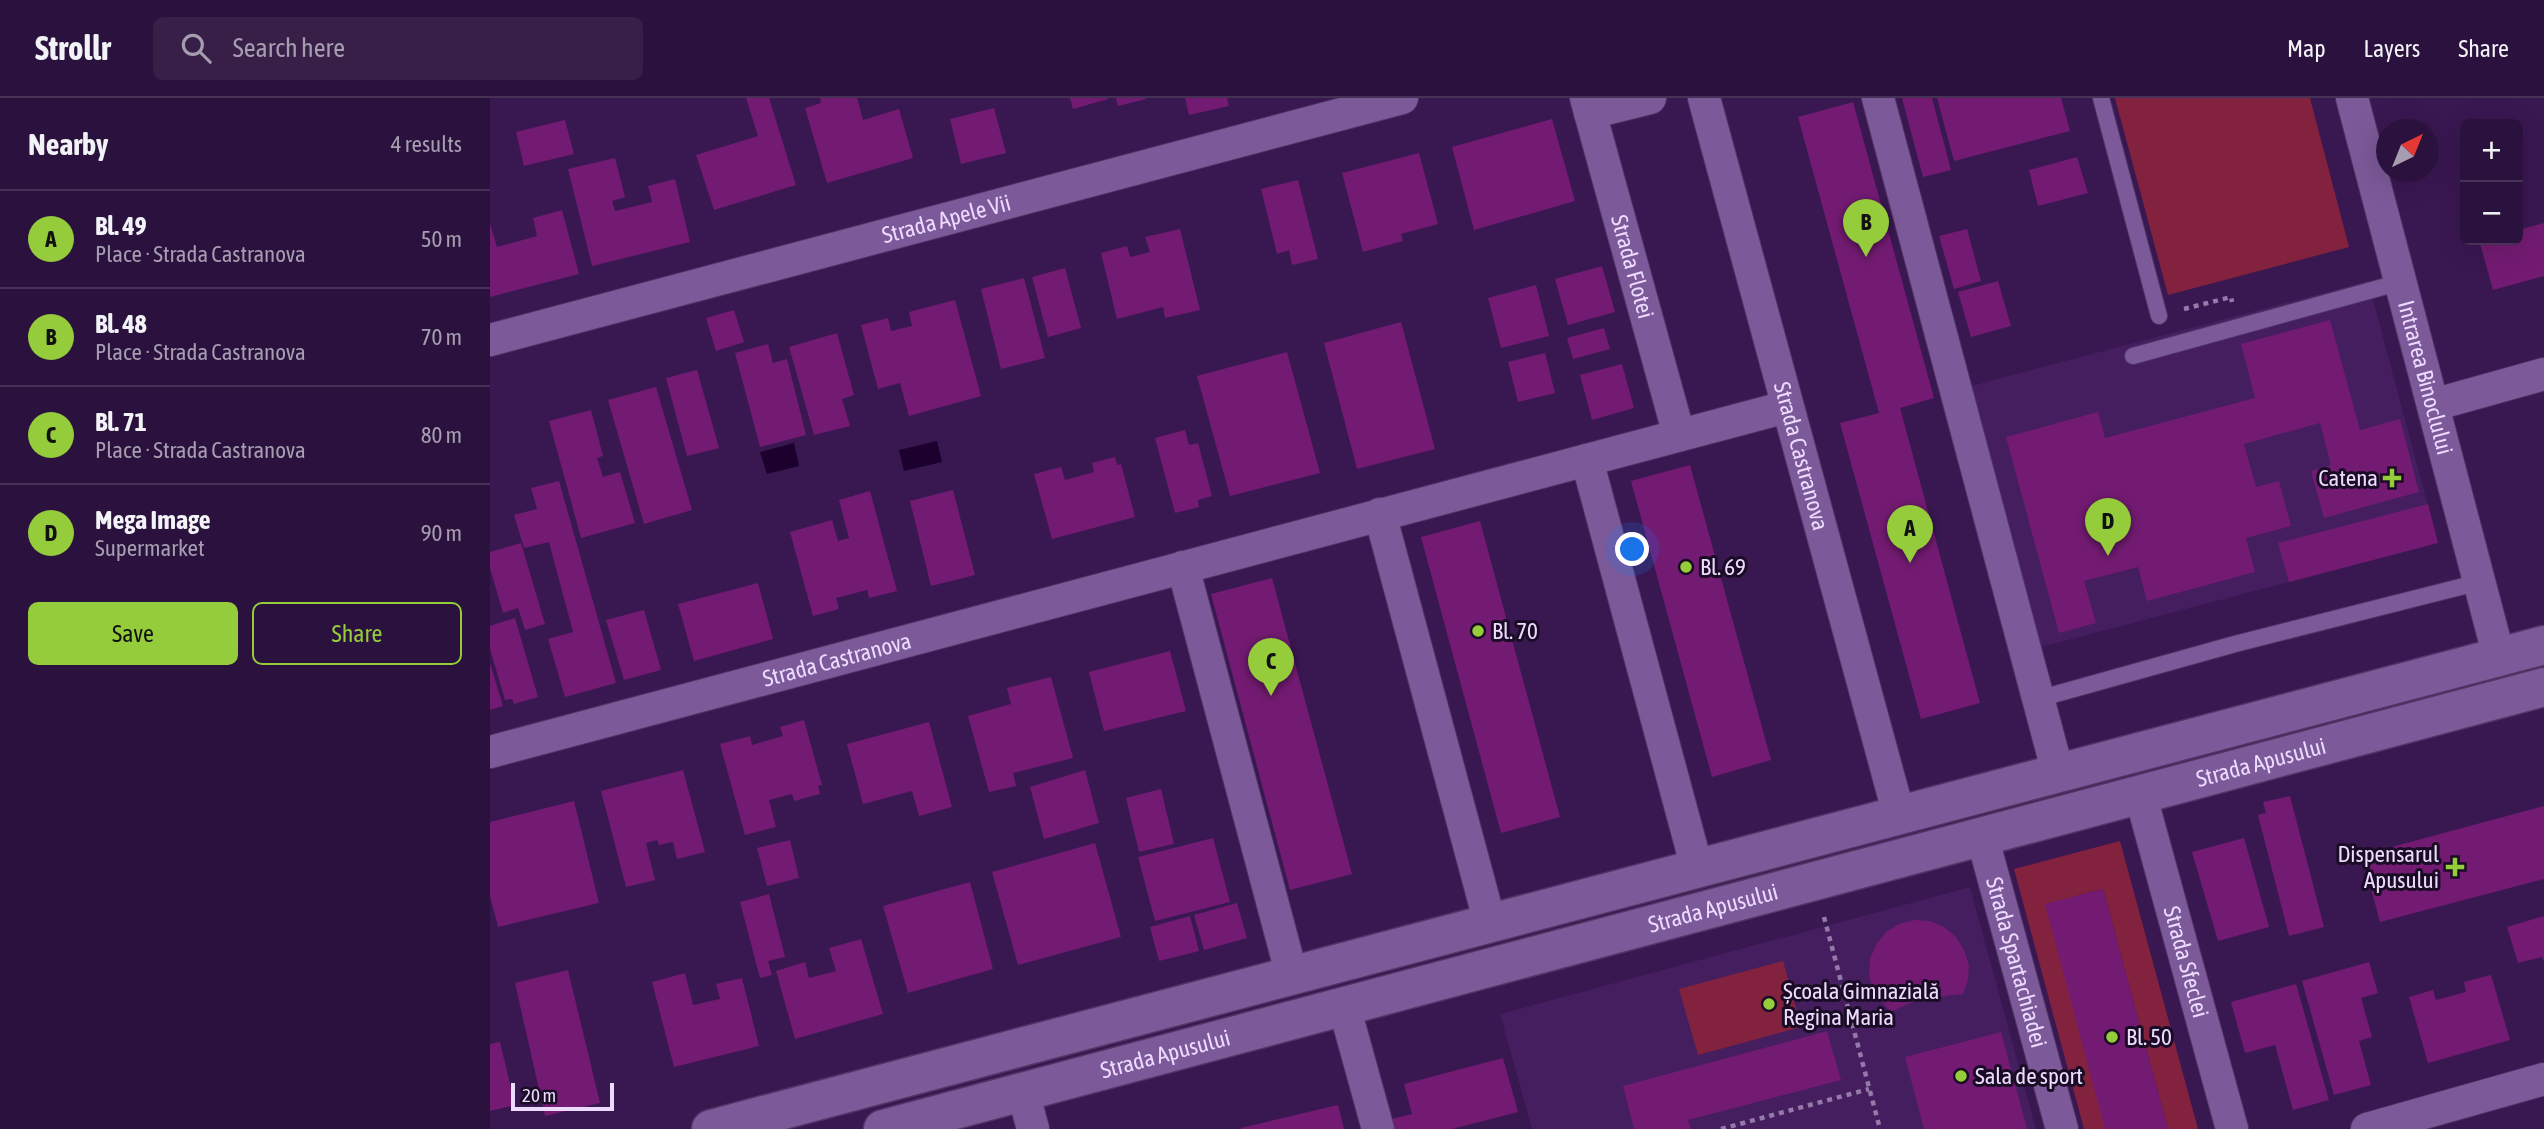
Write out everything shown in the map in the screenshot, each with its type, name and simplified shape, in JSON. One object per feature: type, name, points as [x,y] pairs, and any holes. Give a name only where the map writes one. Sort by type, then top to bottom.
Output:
[{"type":"main road","name":"Strada Apusului","points":[[710,1129],[2544,645]]},
{"type":"main road","points":[[2499,657],[2527,692]]},
{"type":"main road","name":"Strada Apusului","points":[[883,1129],[2527,692]]},
{"type":"main road","points":[[2131,754],[2140,793]]},
{"type":"main road","points":[[2058,773],[2068,813]]},
{"type":"main road","points":[[1490,923],[1500,963]]},
{"type":"main road","points":[[1292,976],[1303,1017]]},
{"type":"street","name":"Strada Apele Vii","points":[[490,340],[1402,98]]},
{"type":"street","points":[[1588,106],[1650,98]]},
{"type":"street","name":"Strada Castranova","points":[[1704,98],[1899,815]]},
{"type":"street","points":[[1878,98],[2058,773]]},
{"type":"street","name":"Intrarea Binoclului","points":[[2353,98],[2499,657]]},
{"type":"street","name":"Strada Flotei","points":[[1588,106],[1679,435]]},
{"type":"street","points":[[2433,405],[2544,374]]},
{"type":"street","name":"Strada Castranova","points":[[490,752],[1787,407]]},
{"type":"street","points":[[1587,460],[1697,869]]},
{"type":"street","points":[[1380,514],[1490,923]]},
{"type":"street","points":[[1182,567],[1292,976]]},
{"type":"street","name":"Strada Sfeclei","points":[[2140,793],[2232,1129]]},
{"type":"street","name":"Strada Spartachiadei","points":[[1982,836],[2062,1129]]},
{"type":"street","points":[[1344,1006],[1378,1129]]},
{"type":"street","points":[[2367,1129],[2544,1079]]},
{"type":"street","points":[[1023,1092],[1032,1129]]},
{"type":"lane","points":[[2101,98],[2159,316]]},
{"type":"lane","points":[[2133,356],[2401,282]]},
{"type":"lane","points":[[2038,699],[2235,644],[2480,582]]},
{"type":"path","points":[[1826,925],[1880,1129]]},
{"type":"path","points":[[1721,1129],[1869,1088]]},
{"type":"shaded area","points":[[2115,98],[2310,98],[2349,247],[2168,295]]},
{"type":"shaded area","points":[[2368,281],[2438,543],[2041,647],[1971,386]]},
{"type":"shaded area","points":[[937,441],[942,462],[904,471],[899,450]]},
{"type":"shaded area","points":[[794,443],[799,466],[767,474],[760,452]]},
{"type":"shaded area","points":[[2120,841],[2198,1129],[2168,1129],[2103,889],[2046,904],[2106,1129],[2084,1129],[2014,869]]},
{"type":"shaded area","name":"Școala Gimnazială Regina Maria","points":[[1970,887],[2036,1129],[1532,1129],[1500,1014]]},
{"type":"shaded area","points":[[1783,961],[1801,1027],[1698,1055],[1679,989]]},
{"type":"building","points":[[746,98],[769,98],[796,185],[714,210],[696,155],[758,136]]},
{"type":"building","points":[[820,98],[857,98],[863,120],[899,109],[913,158],[827,183],[805,108],[821,103]]},
{"type":"building","points":[[1070,98],[1108,98],[1108,99],[1073,109]]},
{"type":"building","points":[[1116,98],[1146,98],[1146,99],[1118,106]]},
{"type":"building","points":[[1185,98],[1227,98],[1229,106],[1189,115]]},
{"type":"building","points":[[1902,98],[1932,98],[1951,170],[1923,177]]},
{"type":"building","points":[[1937,98],[2061,98],[2070,131],[1954,161]]},
{"type":"building","points":[[1853,102],[1934,398],[1900,408],[1980,703],[1921,719],[1840,423],[1879,413],[1798,117]]},
{"type":"building","points":[[994,108],[1006,153],[961,164],[950,119]]},
{"type":"building","points":[[1552,119],[1575,201],[1474,230],[1452,147]]},
{"type":"building","points":[[565,120],[574,154],[524,166],[516,132]]},
{"type":"building","points":[[1419,153],[1438,224],[1401,234],[1403,241],[1363,252],[1342,173]]},
{"type":"building","points":[[2077,157],[2088,193],[2038,206],[2029,170]]},
{"type":"building","points":[[615,158],[625,197],[612,201],[615,211],[652,202],[648,186],[675,179],[690,242],[592,266],[568,169]]},
{"type":"building","points":[[1298,180],[1318,259],[1292,265],[1289,250],[1277,254],[1261,189]]},
{"type":"building","points":[[562,210],[579,274],[490,297],[490,224],[497,247],[537,236],[533,218]]},
{"type":"building","points":[[2544,223],[2544,276],[2493,290],[2480,245],[2523,245],[2523,229]]},
{"type":"building","points":[[1180,229],[1200,310],[1165,318],[1163,307],[1117,319],[1101,253],[1127,246],[1130,257],[1150,252],[1145,237]]},
{"type":"building","points":[[1967,229],[1981,281],[1954,289],[1939,236]]},
{"type":"building","points":[[1602,266],[1615,312],[1568,325],[1555,279]]},
{"type":"building","points":[[1065,268],[1081,328],[1048,337],[1032,277]]},
{"type":"building","points":[[1024,278],[1045,358],[1001,369],[981,289]]},
{"type":"building","points":[[1998,281],[2011,326],[1971,337],[1958,292]]},
{"type":"building","points":[[1536,285],[1549,336],[1501,348],[1488,298]]},
{"type":"building","points":[[955,300],[981,396],[909,416],[900,383],[878,389],[861,325],[888,318],[891,331],[912,326],[909,312]]},
{"type":"building","points":[[734,310],[744,342],[716,351],[706,318]]},
{"type":"building","points":[[2330,320],[2360,430],[2400,419],[2419,492],[2324,518],[2311,471],[2331,465],[2320,423],[2244,444],[2256,487],[2279,481],[2291,526],[2246,538],[2255,572],[2147,601],[2138,567],[2084,581],[2096,623],[2059,633],[2006,437],[2098,412],[2105,438],[2255,398],[2241,344]]},
{"type":"building","points":[[1401,322],[1435,449],[1357,469],[1324,343]]},
{"type":"building","points":[[1604,328],[1610,349],[1573,359],[1567,338]]},
{"type":"building","points":[[837,333],[854,395],[842,399],[850,426],[814,435],[789,347]]},
{"type":"building","points":[[768,344],[773,363],[787,359],[806,435],[760,447],[735,353]]},
{"type":"building","points":[[1287,352],[1320,473],[1230,496],[1197,376]]},
{"type":"building","points":[[1545,353],[1555,393],[1518,402],[1508,362]]},
{"type":"building","points":[[1622,364],[1634,408],[1592,420],[1580,375]]},
{"type":"building","points":[[697,370],[719,448],[687,456],[666,378]]},
{"type":"building","points":[[656,387],[692,510],[644,524],[608,400]]},
{"type":"building","points":[[591,410],[603,456],[597,458],[603,477],[620,472],[635,523],[581,538],[549,421]]},
{"type":"building","points":[[1185,430],[1189,445],[1198,443],[1212,496],[1198,500],[1199,507],[1175,513],[1155,438]]},
{"type":"building","points":[[1115,457],[1117,465],[1121,464],[1135,517],[1052,539],[1034,474],[1061,467],[1065,480],[1094,472],[1092,463]]},
{"type":"building","name":"Bl. 69","points":[[1690,465],[1771,760],[1712,777],[1631,481]]},
{"type":"building","points":[[559,481],[616,683],[565,697],[548,639],[573,632],[549,542],[524,548],[514,515],[537,509],[531,488]]},
{"type":"building","points":[[953,490],[975,575],[931,586],[910,501]]},
{"type":"building","points":[[870,491],[897,591],[869,598],[867,590],[836,598],[839,609],[813,616],[790,532],[832,520],[838,541],[849,538],[839,500]]},
{"type":"building","points":[[2428,504],[2438,543],[2289,582],[2278,543]]},
{"type":"building","name":"Bl. 70","points":[[1480,521],[1560,817],[1501,833],[1421,537]]},
{"type":"building","points":[[521,543],[545,624],[525,630],[518,608],[503,613],[490,568],[490,552]]},
{"type":"building","points":[[1272,578],[1352,874],[1290,890],[1211,594]]},
{"type":"building","points":[[758,583],[773,639],[694,661],[678,604]]},
{"type":"building","points":[[644,610],[661,670],[624,680],[606,620]]},
{"type":"building","points":[[515,618],[538,697],[514,704],[512,699],[505,700],[490,649],[490,626]]},
{"type":"building","points":[[1170,651],[1186,711],[1104,731],[1089,672]]},
{"type":"building","points":[[490,663],[503,706],[490,710]]},
{"type":"building","points":[[1051,677],[1073,758],[1013,773],[1016,786],[989,792],[968,716],[1011,704],[1007,688]]},
{"type":"building","points":[[804,720],[822,785],[818,786],[820,794],[794,801],[792,794],[769,800],[776,827],[745,835],[720,744],[750,736],[752,745],[783,736],[780,727]]},
{"type":"building","points":[[929,722],[952,807],[919,816],[912,791],[863,804],[847,744]]},
{"type":"building","points":[[683,770],[705,852],[677,859],[673,842],[659,845],[657,840],[646,843],[655,880],[626,887],[601,791]]},
{"type":"building","points":[[1085,770],[1099,823],[1044,839],[1030,787]]},
{"type":"building","points":[[1161,789],[1174,844],[1139,852],[1126,798]]},
{"type":"building","points":[[2290,796],[2324,927],[2289,936],[2258,815],[2266,813],[2263,802]]},
{"type":"building","points":[[574,801],[599,903],[498,927],[490,896],[490,822]]},
{"type":"building","name":"Dispensarul Apusului","points":[[2544,806],[2544,879],[2380,922],[2362,855]]},
{"type":"building","points":[[1213,838],[1230,902],[1155,921],[1138,857]]},
{"type":"building","points":[[2244,838],[2269,927],[2218,941],[2192,852]]},
{"type":"building","points":[[790,840],[799,878],[767,886],[757,848]]},
{"type":"building","points":[[1095,843],[1121,937],[1018,965],[992,872]]},
{"type":"building","points":[[970,882],[993,969],[908,993],[883,906]]},
{"type":"building","name":"Bl. 50","points":[[2103,889],[2168,1129],[2105,1129],[2045,904]]},
{"type":"building","points":[[769,894],[785,957],[768,961],[772,975],[760,978],[740,902]]},
{"type":"building","points":[[1237,903],[1247,938],[1204,950],[1194,915]]},
{"type":"building","points":[[1190,916],[1199,951],[1159,961],[1150,927]]},
{"type":"building","points":[[2544,916],[2544,962],[2542,957],[2518,963],[2507,927]]},
{"type":"building","points":[[1914,920],[1930,921],[1944,927],[1956,937],[1969,965],[1968,980],[1963,994],[1918,999],[1891,1012],[1873,991],[1869,975],[1870,959],[1886,932],[1899,924]]},
{"type":"building","points":[[861,939],[883,1014],[795,1039],[776,971],[805,962],[809,978],[836,971],[829,948]]},
{"type":"building","points":[[2369,962],[2378,993],[2361,998],[2372,1037],[2359,1041],[2371,1085],[2334,1095],[2302,981]]},
{"type":"building","points":[[568,970],[600,1103],[545,1116],[515,983]]},
{"type":"building","points":[[685,973],[693,1005],[720,999],[716,984],[742,978],[759,1046],[674,1067],[652,982]]},
{"type":"building","points":[[2491,975],[2510,1040],[2428,1063],[2409,997],[2433,990],[2436,1000],[2466,992],[2464,982]]},
{"type":"building","points":[[2296,984],[2329,1100],[2293,1110],[2275,1045],[2245,1053],[2231,1002]]},
{"type":"building","points":[[1827,1031],[1841,1080],[1688,1120],[1691,1129],[1634,1129],[1623,1086]]},
{"type":"building","name":"Sala de sport","points":[[2001,1032],[2027,1129],[1924,1129],[1905,1057]]},
{"type":"building","points":[[500,1042],[515,1105],[490,1111],[490,1044]]},
{"type":"building","points":[[1503,1058],[1518,1112],[1452,1129],[1395,1129],[1392,1119],[1412,1114],[1404,1084]]},
{"type":"building","points":[[1338,1105],[1344,1129],[1241,1129],[1241,1128]]},
{"type":"place","name":"Bl. 48","points":[[1866,257]]},
{"type":"place","name":"Catena","points":[[2392,478]]},
{"type":"place","name":"Mega Image","points":[[2108,556]]},
{"type":"place","name":"Bl. 49","points":[[1910,563]]},
{"type":"place","name":"Bl. 69","points":[[1686,567]]},
{"type":"place","name":"Bl. 70","points":[[1478,631]]},
{"type":"place","name":"Bl. 71","points":[[1271,696]]},
{"type":"place","name":"Dispensarul Apusului","points":[[2455,867]]},
{"type":"place","name":"Școala Gimnazială Regina Maria","points":[[1769,1004]]},
{"type":"place","name":"Bl. 50","points":[[2112,1037]]},
{"type":"place","name":"Sala de sport","points":[[1961,1076]]}]
